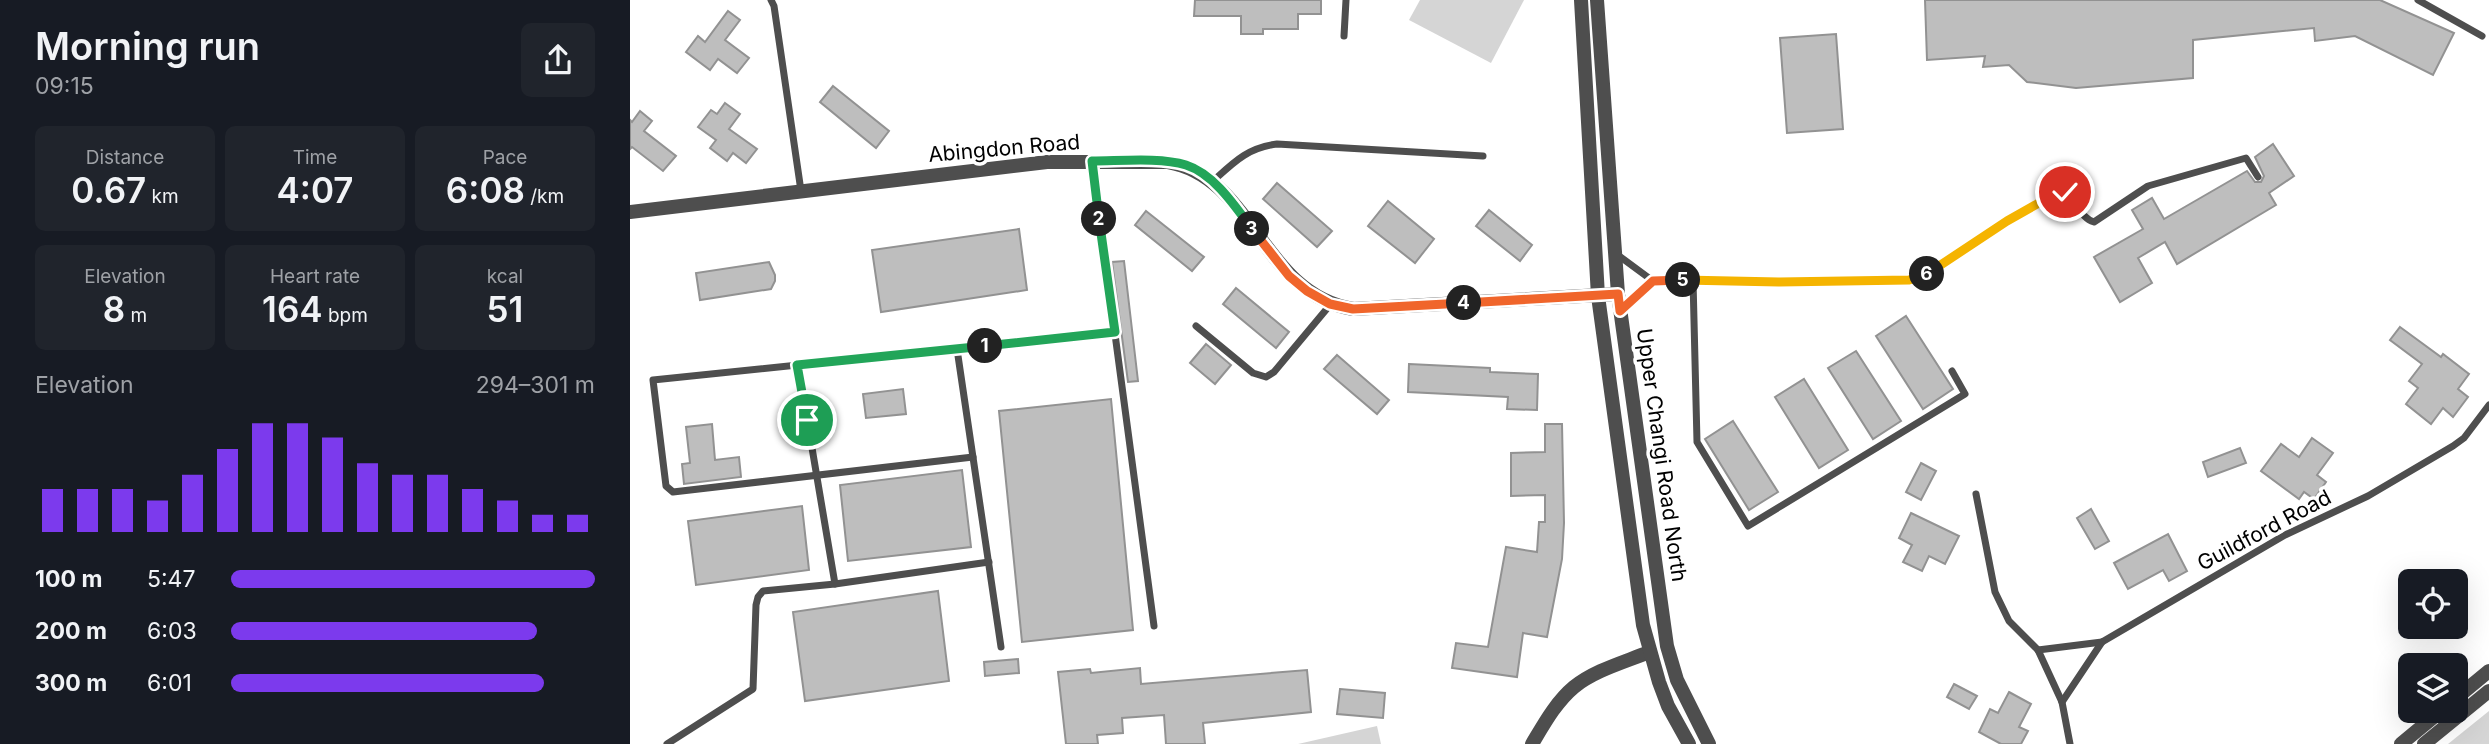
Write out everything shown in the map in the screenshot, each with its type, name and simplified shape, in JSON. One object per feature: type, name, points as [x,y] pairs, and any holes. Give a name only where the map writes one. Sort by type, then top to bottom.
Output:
[{"type":"street","name":"Upper Changi Road North","points":[[1581,0],[1598,296],[1641,612],[1649,652],[1659,682],[1668,706],[1689,744]]},
{"type":"street","name":"Upper Changi Road North","points":[[1597,0],[1618,294],[1667,646],[1677,680],[1709,744]]},
{"type":"street","name":"Abingdon Road","points":[[630,212],[1047,162],[1168,162],[1187,165],[1212,182],[1227,196],[1289,276],[1307,291],[1330,304],[1353,309],[1618,294]]},
{"type":"street","points":[[1532,744],[1553,711],[1576,685],[1593,675],[1649,652]]},
{"type":"street","points":[[2468,688],[2489,671]]},
{"type":"street","points":[[2424,744],[2489,691]]},
{"type":"street","points":[[2401,744],[2426,723]]},
{"type":"lane","points":[[771,0],[801,192]]},
{"type":"lane","points":[[1344,36],[1346,0]]},
{"type":"lane","points":[[2417,0],[2482,36]]},
{"type":"lane","points":[[1212,182],[1236,160],[1258,147],[1278,144],[1483,156]]},
{"type":"lane","points":[[1615,253],[1653,281],[1909,280],[1924,275],[2007,221],[2060,191],[2070,196],[2086,220],[2094,222],[2148,186],[2246,158],[2258,177]]},
{"type":"lane","points":[[1092,161],[1154,626]]},
{"type":"lane","points":[[1693,280],[1698,442],[1748,526],[1965,394],[1952,371]]},
{"type":"lane","points":[[1620,311],[1653,281]]},
{"type":"lane","points":[[1196,326],[1253,373],[1266,376],[1274,372],[1330,304]]},
{"type":"lane","points":[[973,457],[673,492],[666,486],[653,380],[1115,332]]},
{"type":"lane","points":[[957,349],[1001,647]]},
{"type":"lane","points":[[797,365],[835,584]]},
{"type":"lane","name":"Guildford Road","points":[[2038,650],[2102,642],[2285,535],[2368,496],[2459,443],[2489,405]]},
{"type":"lane","points":[[1976,494],[1995,592],[2009,621],[2038,650],[2062,702],[2070,744]]},
{"type":"lane","points":[[667,744],[753,689],[756,605],[763,591],[835,584],[989,562]]},
{"type":"lane","points":[[2062,702],[2102,642]]},
{"type":"lane","points":[[1649,652],[1667,646]]},
{"type":"shaded area","points":[[1420,0],[1524,0],[1491,63],[1409,20]]},
{"type":"shaded area","points":[[2489,711],[2489,744],[2448,744]]},
{"type":"shaded area","points":[[1377,726],[1381,744],[1298,744]]},
{"type":"building","points":[[1195,0],[1321,0],[1321,14],[1298,14],[1298,29],[1263,29],[1263,34],[1241,34],[1241,16],[1194,16]]},
{"type":"building","points":[[1925,0],[2380,0],[2454,33],[2433,75],[2355,36],[2315,41],[2314,28],[2193,40],[2193,78],[2076,88],[2027,82],[2009,65],[1983,67],[1985,56],[1927,60]]},
{"type":"building","points":[[728,11],[740,20],[725,40],[749,58],[737,73],[718,59],[710,70],[686,52],[698,36],[705,42]]},
{"type":"building","points":[[1836,34],[1843,129],[1787,133],[1780,38]]},
{"type":"building","points":[[833,86],[889,131],[876,148],[820,102]]},
{"type":"building","points":[[725,103],[740,114],[729,129],[757,149],[746,163],[733,153],[727,161],[710,148],[716,140],[698,127],[711,110],[717,114]]},
{"type":"building","points":[[640,111],[652,121],[644,131],[676,156],[663,171],[632,147],[630,149],[630,120],[632,122]]},
{"type":"building","points":[[2273,144],[2294,176],[2269,193],[2276,205],[2177,264],[2165,242],[2138,258],[2152,283],[2120,302],[2094,257],[2143,229],[2132,210],[2152,198],[2164,219],[2247,171],[2255,182],[2261,182],[2264,176],[2255,157]]},
{"type":"building","points":[[1277,183],[1332,231],[1317,247],[1263,199]]},
{"type":"building","points":[[1388,201],[1434,239],[1415,263],[1368,226]]},
{"type":"building","points":[[1489,210],[1532,245],[1520,261],[1476,226]]},
{"type":"building","points":[[1146,211],[1204,257],[1192,271],[1135,225]]},
{"type":"building","points":[[1019,229],[1027,290],[881,312],[872,250]]},
{"type":"building","points":[[1124,261],[1138,381],[1128,382],[1112,262]]},
{"type":"building","points":[[769,262],[775,275],[771,289],[700,300],[696,273]]},
{"type":"building","points":[[1236,288],[1289,332],[1276,348],[1223,304]]},
{"type":"building","points":[[1906,316],[1953,389],[1923,409],[1876,336]]},
{"type":"building","points":[[2400,327],[2469,374],[2458,389],[2468,397],[2453,417],[2443,408],[2431,424],[2406,404],[2418,388],[2409,381],[2422,364],[2390,340]]},
{"type":"building","points":[[1206,344],[1231,365],[1215,384],[1190,363]]},
{"type":"building","points":[[1856,351],[1901,421],[1873,439],[1828,368]]},
{"type":"building","points":[[1337,355],[1389,400],[1377,414],[1324,369]]},
{"type":"building","points":[[1409,364],[1490,368],[1490,372],[1538,374],[1537,410],[1507,409],[1508,397],[1408,392]]},
{"type":"building","points":[[1804,379],[1848,450],[1819,468],[1775,397]]},
{"type":"building","points":[[903,389],[906,414],[866,418],[863,394]]},
{"type":"building","points":[[1111,399],[1133,630],[1022,642],[999,411]]},
{"type":"building","points":[[1733,421],[1778,492],[1749,510],[1705,439]]},
{"type":"building","points":[[712,424],[715,460],[739,457],[741,477],[684,484],[682,464],[690,463],[686,427]]},
{"type":"building","points":[[1545,424],[1562,424],[1564,523],[1562,559],[1547,637],[1523,633],[1517,677],[1452,668],[1456,643],[1488,647],[1506,547],[1537,552],[1539,522],[1545,522],[1545,495],[1511,496],[1511,453],[1545,452]]},
{"type":"building","points":[[2312,438],[2333,453],[2317,475],[2326,482],[2314,499],[2304,492],[2299,499],[2261,471],[2281,444],[2299,457]]},
{"type":"building","points":[[2240,448],[2246,463],[2208,477],[2203,462]]},
{"type":"building","points":[[1921,463],[1936,471],[1921,500],[1906,492]]},
{"type":"building","points":[[962,470],[971,547],[848,561],[840,485]]},
{"type":"building","points":[[802,506],[809,570],[696,585],[688,521]]},
{"type":"building","points":[[2091,509],[2109,541],[2095,549],[2077,518]]},
{"type":"building","points":[[1911,513],[1959,536],[1945,564],[1929,556],[1922,571],[1903,562],[1912,545],[1899,538]]},
{"type":"building","points":[[2168,534],[2187,571],[2169,581],[2163,570],[2128,589],[2114,563]]},
{"type":"building","points":[[938,591],[949,681],[805,701],[793,612]]},
{"type":"building","points":[[1018,659],[1019,673],[985,676],[984,662]]},
{"type":"building","points":[[1140,668],[1141,684],[1307,670],[1311,712],[1203,723],[1205,744],[1166,744],[1164,715],[1122,718],[1123,733],[1097,735],[1098,744],[1066,744],[1058,672],[1090,669],[1091,673]]},
{"type":"building","points":[[1954,684],[1977,696],[1969,709],[1947,697]]},
{"type":"building","points":[[1340,689],[1385,693],[1383,718],[1337,714]]},
{"type":"building","points":[[2009,692],[2031,704],[2019,727],[2028,731],[2021,744],[2001,744],[1979,732],[1990,709],[1998,713]]},
{"type":"route","points":[[807,420],[797,365],[1115,332],[1092,161],[1168,162],[1187,165],[1227,196],[1289,276],[1317,298],[1339,307],[1353,309],[1618,294],[1620,311],[1653,281],[1909,280],[1924,275],[2036,203],[2060,191],[2065,192]]}]
